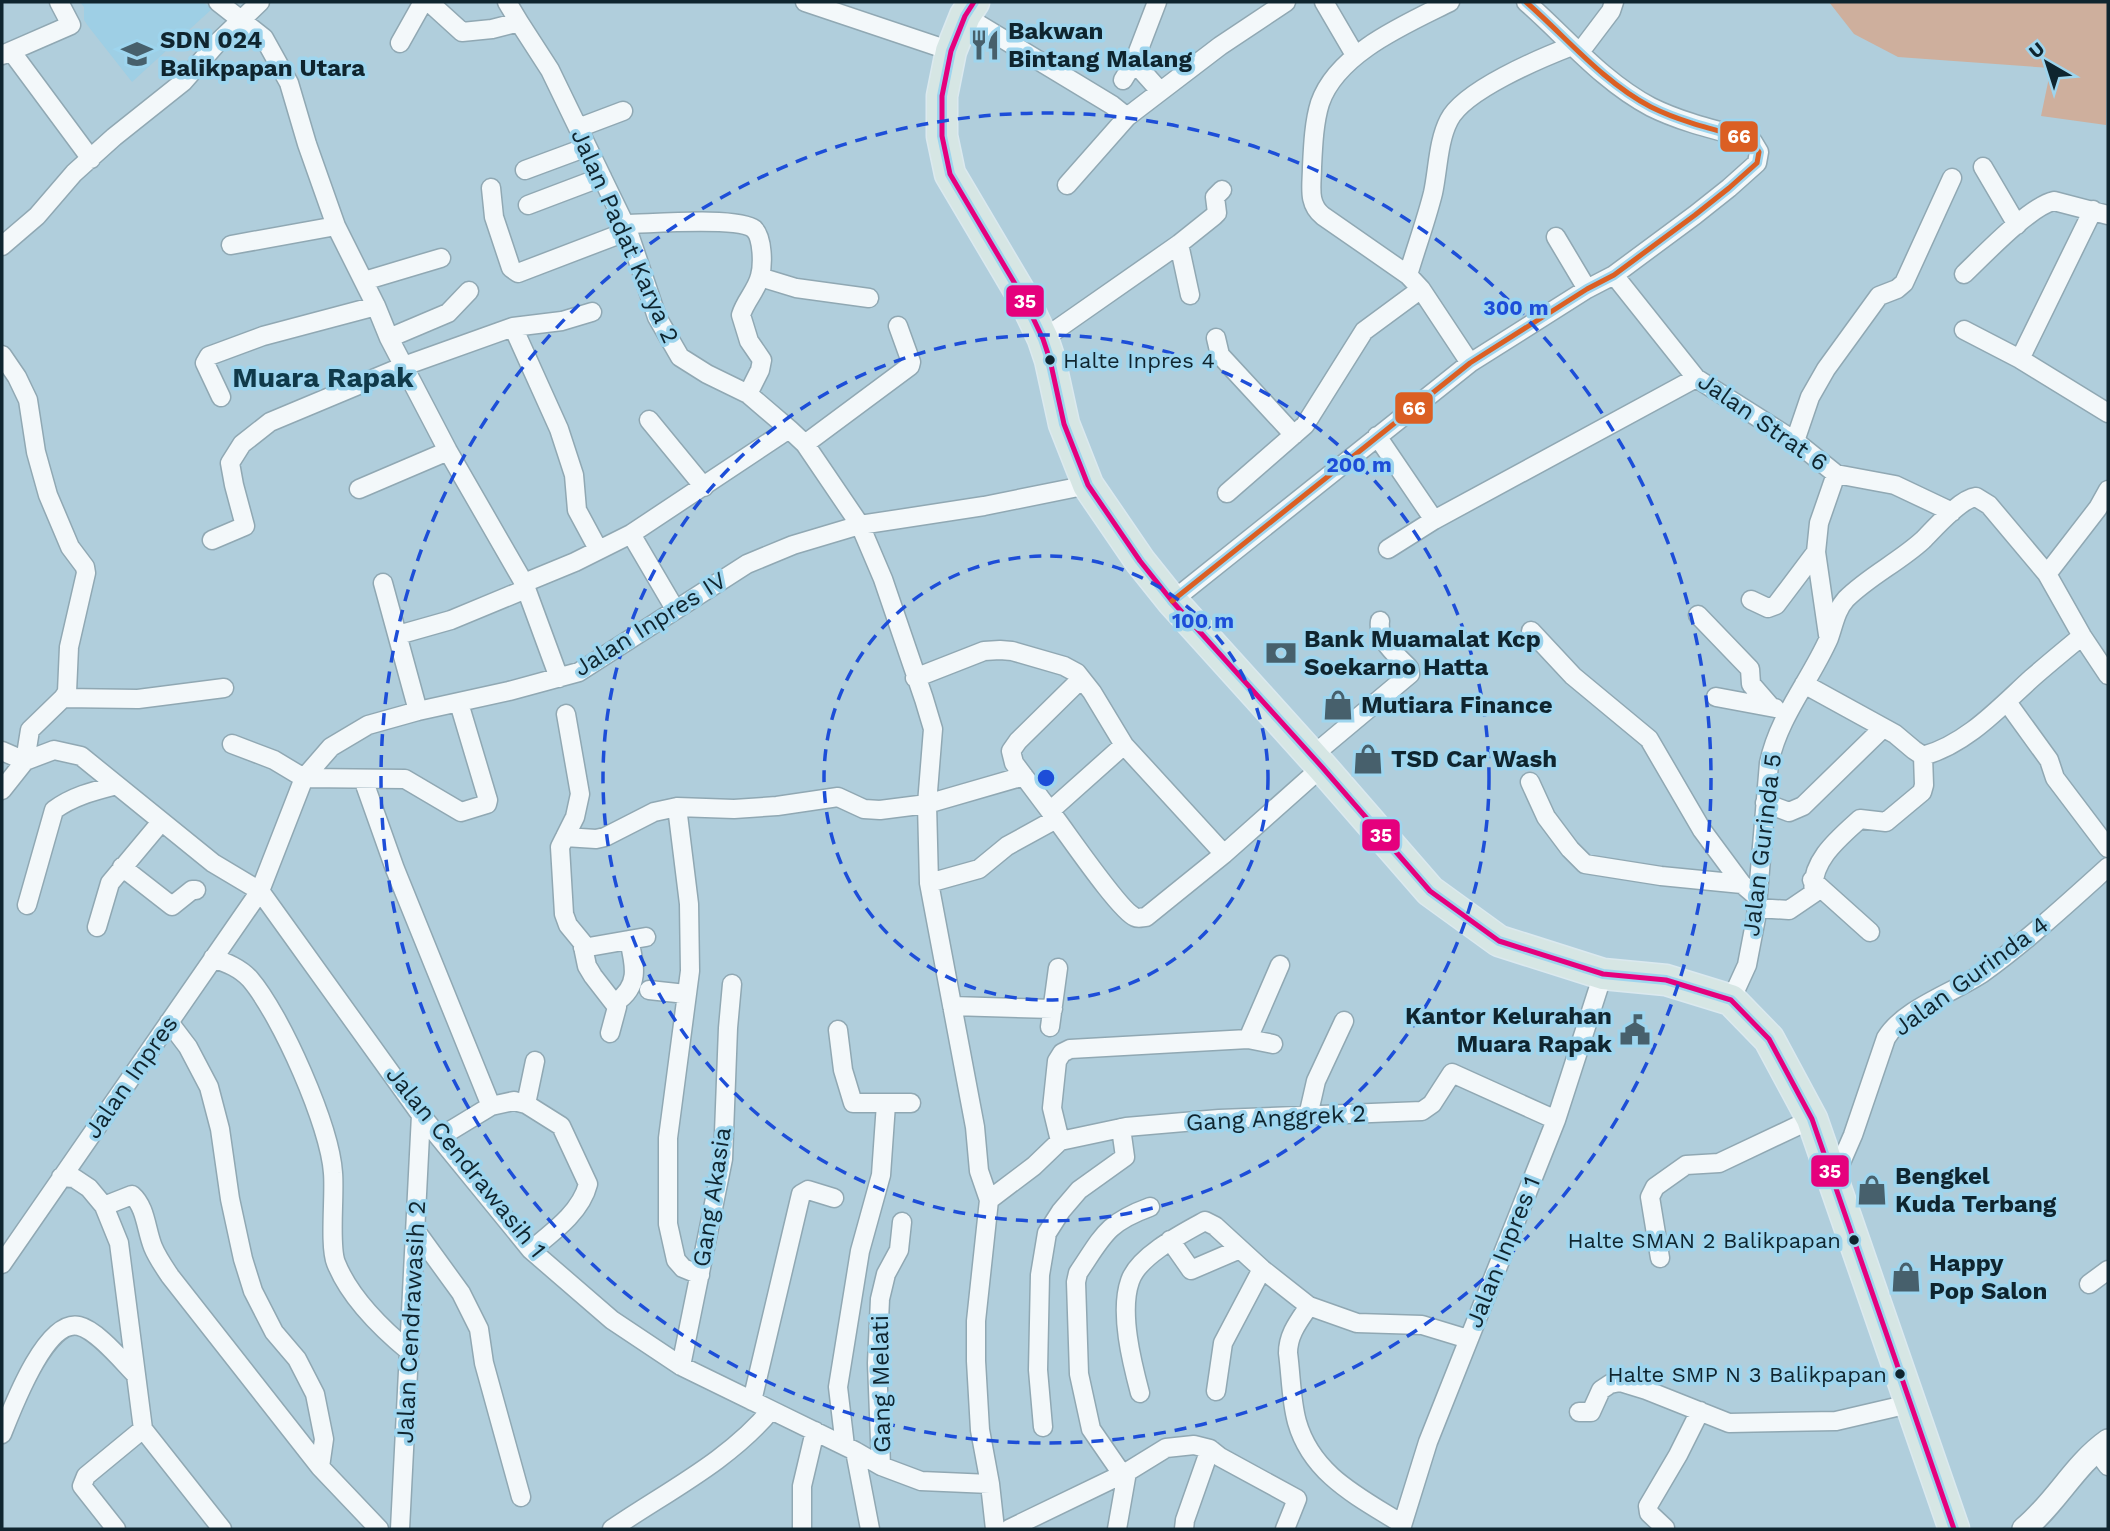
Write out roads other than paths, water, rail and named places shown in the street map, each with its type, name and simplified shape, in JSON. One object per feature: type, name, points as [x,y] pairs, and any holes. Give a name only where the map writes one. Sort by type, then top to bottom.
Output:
[{"type":"highway","points":[[969,9],[951,51],[942,96],[942,136],[950,174],[1024,299],[1043,339],[1064,424],[1088,485],[1140,561],[1172,601],[1430,891],[1499,941],[1603,974],[1666,980],[1731,1000],[1769,1039],[1812,1119],[1954,1529]]},
{"type":"street","points":[[59,2],[71,24],[6,53],[91,159]]},
{"type":"street","points":[[218,2],[264,38],[289,83],[336,226],[389,338],[448,451],[525,586],[559,678]]},
{"type":"street","points":[[2,246],[37,216],[74,173],[183,82],[241,18],[260,2]]},
{"type":"street","points":[[400,43],[423,2]]},
{"type":"street","points":[[429,2],[462,32],[492,29],[519,22]]},
{"type":"street","name":"Jalan Padat Karya 2","points":[[507,2],[550,70],[626,228],[657,317],[680,357],[748,394],[806,444],[860,525],[883,579],[933,730],[927,804],[929,883],[975,1127],[979,1171],[989,1200]]},
{"type":"street","points":[[805,2],[951,51]]},
{"type":"street","points":[[1123,80],[1134,62],[1157,2]]},
{"type":"street","points":[[1067,185],[1127,117],[1286,2]]},
{"type":"street","points":[[1324,2],[1355,55]]},
{"type":"street","points":[[1450,2],[1355,55],[1328,86],[1320,103],[1313,146],[1311,199],[1317,212],[1408,275],[1421,289],[1470,363]]},
{"type":"street","points":[[1172,601],[1470,363],[1587,289],[1614,275],[1729,188],[1757,163],[1759,152],[1754,142],[1678,119],[1649,106],[1576,49],[1526,2]]},
{"type":"street","points":[[1408,275],[1432,196],[1444,135],[1454,113],[1470,99],[1532,61],[1576,49],[1611,11],[1614,2]]},
{"type":"street","points":[[969,9],[1127,117]]},
{"type":"street","points":[[1134,62],[1160,91]]},
{"type":"street","points":[[578,128],[623,111]]},
{"type":"street","points":[[525,170],[587,147]]},
{"type":"street","points":[[1983,167],[2017,225]]},
{"type":"street","points":[[528,205],[602,177]]},
{"type":"street","points":[[1795,441],[1810,397],[1826,369],[1875,301],[1904,283],[1952,178]]},
{"type":"street","points":[[491,188],[494,217],[511,268],[518,273],[626,228],[720,222],[755,230],[761,244],[760,277],[741,315],[749,341],[762,360],[748,394]]},
{"type":"street","points":[[1043,339],[1179,244],[1217,212],[1215,197],[1222,190]]},
{"type":"street","points":[[1964,274],[2017,225],[2048,202],[2101,212],[2020,359]]},
{"type":"street","points":[[231,245],[336,226]]},
{"type":"street","points":[[1556,237],[1587,289]]},
{"type":"street","points":[[1179,244],[1190,295]]},
{"type":"street","points":[[364,281],[441,258]]},
{"type":"street","name":"Jalan Strat 6","points":[[1614,275],[1696,377],[1795,441],[1836,474],[1819,523],[1816,552],[1828,638]]},
{"type":"street","points":[[760,277],[796,289],[869,298]]},
{"type":"street","points":[[1227,492],[1305,425],[1364,331],[1421,289]]},
{"type":"street","points":[[389,338],[448,313],[469,291]]},
{"type":"street","points":[[221,397],[205,363],[209,356],[263,336],[376,306]]},
{"type":"street","points":[[212,540],[245,526],[230,463],[242,444],[270,422],[404,366],[513,327],[562,321],[592,312]]},
{"type":"street","points":[[513,327],[530,370],[559,429],[574,475],[577,510],[598,549]]},
{"type":"street","points":[[806,444],[910,366],[911,362],[898,327]]},
{"type":"street","points":[[1964,330],[2020,359],[2108,413]]},
{"type":"street","points":[[1216,338],[1220,355],[1294,435]]},
{"type":"street","points":[[2,355],[18,377],[28,400],[36,453],[48,495],[70,547],[85,567],[86,573],[69,647],[67,692],[30,730],[25,761],[2,790]]},
{"type":"street","points":[[1388,550],[1434,520],[1696,377]]},
{"type":"street","points":[[649,420],[704,487]]},
{"type":"street","points":[[398,635],[451,620],[631,534],[789,429]]},
{"type":"street","points":[[1377,436],[1434,520]]},
{"type":"street","points":[[359,489],[448,451]]},
{"type":"street","points":[[1836,474],[1895,485],[1952,512]]},
{"type":"street","name":"Jalan Inpres IV","points":[[260,891],[304,778],[331,747],[368,725],[579,672],[625,645],[747,564],[793,545],[860,525],[984,506],[1088,485]]},
{"type":"street","points":[[2047,574],[2098,508],[2108,490]]},
{"type":"street","name":"Jalan Gurinda 5","points":[[1731,1000],[1747,965],[1756,902],[1769,763],[1780,709],[1804,684],[1828,638],[1837,613],[1848,597],[1912,550],[1970,497],[1982,499],[2047,574],[2108,675]]},
{"type":"street","points":[[631,534],[675,610]]},
{"type":"street","points":[[1751,600],[1764,607],[1773,607],[1780,602],[1816,552]]},
{"type":"street","points":[[383,583],[418,711]]},
{"type":"street","points":[[1698,615],[1750,669],[1751,684],[1780,709]]},
{"type":"street","points":[[1081,679],[1018,741],[1011,751],[1014,763],[1117,899],[1137,918],[1146,917],[1224,854],[1410,674],[1409,668],[1382,638],[1380,621]]},
{"type":"street","points":[[1531,631],[1573,676],[1649,739],[1702,831],[1756,902],[1789,910],[1815,893],[1812,880],[1829,848],[1860,819],[1886,822],[1922,792],[1923,756]]},
{"type":"street","points":[[1923,756],[1955,743],[2007,702],[2082,636]]},
{"type":"street","points":[[915,678],[984,652],[1000,650],[1051,661],[1077,673],[1093,691],[1124,745],[1224,854]]},
{"type":"street","points":[[1804,684],[1895,734],[1923,756]]},
{"type":"street","points":[[63,698],[138,699],[224,688]]},
{"type":"street","points":[[1716,697],[1780,709]]},
{"type":"street","points":[[2007,702],[2049,760],[2055,778],[2108,848]]},
{"type":"street","points":[[232,744],[274,760],[304,778],[405,779],[461,812],[487,804],[488,800],[458,703]]},
{"type":"street","points":[[566,714],[580,794],[575,817],[560,847],[564,914],[568,925],[582,942],[587,966],[607,996],[615,1002],[618,1010],[610,1033]]},
{"type":"street","points":[[1765,803],[1789,812],[1803,806],[1883,728]]},
{"type":"street","points":[[929,883],[979,869],[1053,815],[1124,745]]},
{"type":"street","points":[[2,751],[25,761],[54,750],[80,757],[213,863],[260,891]]},
{"type":"street","points":[[565,837],[605,837],[654,812],[677,807],[734,809],[838,797],[864,809],[880,810],[927,804],[1024,776]]},
{"type":"street","points":[[363,779],[395,869],[491,1106]]},
{"type":"street","points":[[1530,782],[1546,817],[1585,864],[1661,876],[1742,884]]},
{"type":"street","points":[[27,905],[54,810],[77,797],[117,785]]},
{"type":"street","points":[[677,807],[690,918],[690,971],[668,1138],[668,1224],[676,1260],[683,1268],[700,1275]]},
{"type":"street","points":[[97,927],[110,883],[161,822]]},
{"type":"street","points":[[122,867],[172,906],[192,890],[196,890]]},
{"type":"street","name":"Jalan Gurinda 4","points":[[1833,1182],[1848,1149],[1891,1030],[1986,971],[2108,867]]},
{"type":"street","points":[[1812,880],[1870,932]]},
{"type":"street","name":"Jalan Inpres","points":[[2,1264],[260,891]]},
{"type":"street","name":"Jalan Cendrawasih 1","points":[[260,891],[421,1115],[531,1250],[612,1320],[681,1366],[850,1448],[881,1466],[921,1481],[990,1484]]},
{"type":"street","points":[[583,948],[638,938],[633,984],[625,996],[615,1002]]},
{"type":"street","points":[[214,958],[232,965],[250,979],[278,1023],[303,1076],[321,1124],[333,1171],[334,1260],[345,1282],[387,1333],[410,1352]]},
{"type":"street","points":[[1248,1039],[1280,965]]},
{"type":"street","points":[[952,1006],[1051,1018],[1058,968]]},
{"type":"street","name":"Jalan Inpres 1","points":[[1401,1527],[1422,1457],[1556,1120],[1603,974]]},
{"type":"street","name":"Gang Akasia","points":[[681,1366],[723,1159],[732,984]]},
{"type":"street","points":[[649,990],[686,994]]},
{"type":"street","points":[[1308,1116],[1315,1082],[1344,1021]]},
{"type":"street","points":[[169,1022],[188,1046],[209,1087],[220,1129],[230,1199],[253,1291],[274,1332],[296,1359],[315,1394],[324,1439],[320,1467]]},
{"type":"street","points":[[838,1030],[843,1070],[851,1100],[857,1104],[911,1103]]},
{"type":"street","points":[[995,1529],[980,1430],[976,1361],[976,1321],[989,1200],[1034,1166],[1060,1141],[1052,1108],[1057,1060],[1062,1053],[1070,1049],[1248,1039],[1273,1044]]},
{"type":"street","points":[[526,1104],[535,1061]]},
{"type":"street","name":"Gang Anggrek 2","points":[[1060,1141],[1121,1128],[1219,1119],[1422,1111],[1432,1104],[1452,1073],[1556,1120]]},
{"type":"street","points":[[440,1137],[491,1106],[514,1101],[526,1104],[563,1128],[588,1184],[579,1203],[564,1223],[531,1250]]},
{"type":"street","points":[[870,1529],[838,1387],[860,1251],[881,1175],[886,1104]]},
{"type":"street","name":"Jalan Cendrawasih 2","points":[[400,1529],[421,1115]]},
{"type":"street","points":[[1660,1258],[1650,1197],[1655,1187],[1686,1165],[1719,1163],[1812,1119]]},
{"type":"street","points":[[1043,1427],[1038,1356],[1040,1275],[1047,1233],[1079,1190],[1125,1157],[1121,1128]]},
{"type":"street","points":[[61,1177],[74,1178],[89,1188],[104,1206],[119,1243],[144,1429],[222,1529]]},
{"type":"street","points":[[752,1401],[801,1194],[808,1190],[834,1198]]},
{"type":"street","points":[[104,1206],[132,1195],[135,1197],[153,1247],[170,1276],[320,1467],[379,1529]]},
{"type":"street","points":[[1116,1529],[1125,1473],[1094,1435],[1087,1416],[1079,1374],[1076,1282],[1078,1273],[1111,1225],[1150,1207]]},
{"type":"street","name":"Gang Melati","points":[[881,1466],[877,1363],[880,1299],[886,1274],[899,1250],[902,1222]]},
{"type":"street","points":[[1140,1393],[1128,1338],[1130,1279],[1147,1259],[1170,1240],[1205,1222],[1215,1226],[1262,1269],[1309,1306],[1357,1323],[1422,1325],[1468,1339]]},
{"type":"street","points":[[416,1231],[461,1293],[479,1329],[484,1363],[521,1497]]},
{"type":"street","points":[[1170,1240],[1191,1270],[1240,1249]]},
{"type":"street","points":[[1216,1391],[1223,1343],[1262,1269]]},
{"type":"street","points":[[2089,1284],[2108,1270]]},
{"type":"street","points":[[1309,1306],[1288,1342],[1297,1422],[1308,1449],[1335,1481],[1401,1527]]},
{"type":"street","points":[[2,1434],[22,1384],[46,1346],[58,1331],[68,1326],[79,1325],[97,1336],[136,1375]]},
{"type":"street","points":[[1579,1412],[1591,1412],[1601,1390],[1620,1382],[1729,1423],[1836,1421],[1909,1404]]},
{"type":"street","points":[[612,1529],[721,1457],[752,1432],[771,1410]]},
{"type":"street","points":[[1665,1528],[1649,1513],[1648,1506],[1700,1411]]},
{"type":"street","points":[[116,1529],[82,1486],[82,1482],[144,1429]]},
{"type":"street","points":[[802,1529],[802,1486],[815,1431]]},
{"type":"street","points":[[1009,1529],[1125,1473],[1166,1448],[1194,1445],[1210,1449],[1297,1499],[1285,1529]]},
{"type":"street","points":[[1184,1529],[1210,1449]]},
{"type":"street","points":[[2024,1529],[2104,1452]]},
{"type":"place","name":"Bakwan Bintang Malang","points":[[985,45]]},
{"type":"place","name":"SDN 024 Balikpapan Utara","points":[[137,54]]},
{"type":"place","name":"Halte Inpres 4","points":[[1050,360]]},
{"type":"place","name":"Bank Muamalat Kcp Soekarno Hatta","points":[[1281,653]]},
{"type":"place","name":"Mutiara Finance","points":[[1338,705]]},
{"type":"place","name":"TSD Car Wash","points":[[1368,759]]},
{"type":"place","name":"Kantor Kelurahan Muara Rapak","points":[[1635,1030]]},
{"type":"place","name":"Bengkel Kuda Terbang","points":[[1872,1190]]},
{"type":"place","name":"Halte SMAN 2 Balikpapan","points":[[1854,1240]]},
{"type":"place","name":"Happy Pop Salon","points":[[1906,1277]]},
{"type":"place","name":"Halte SMP N 3 Balikpapan","points":[[1900,1374]]},
{"type":"district","name":"Muara Rapak","points":[[323,377]]}]
